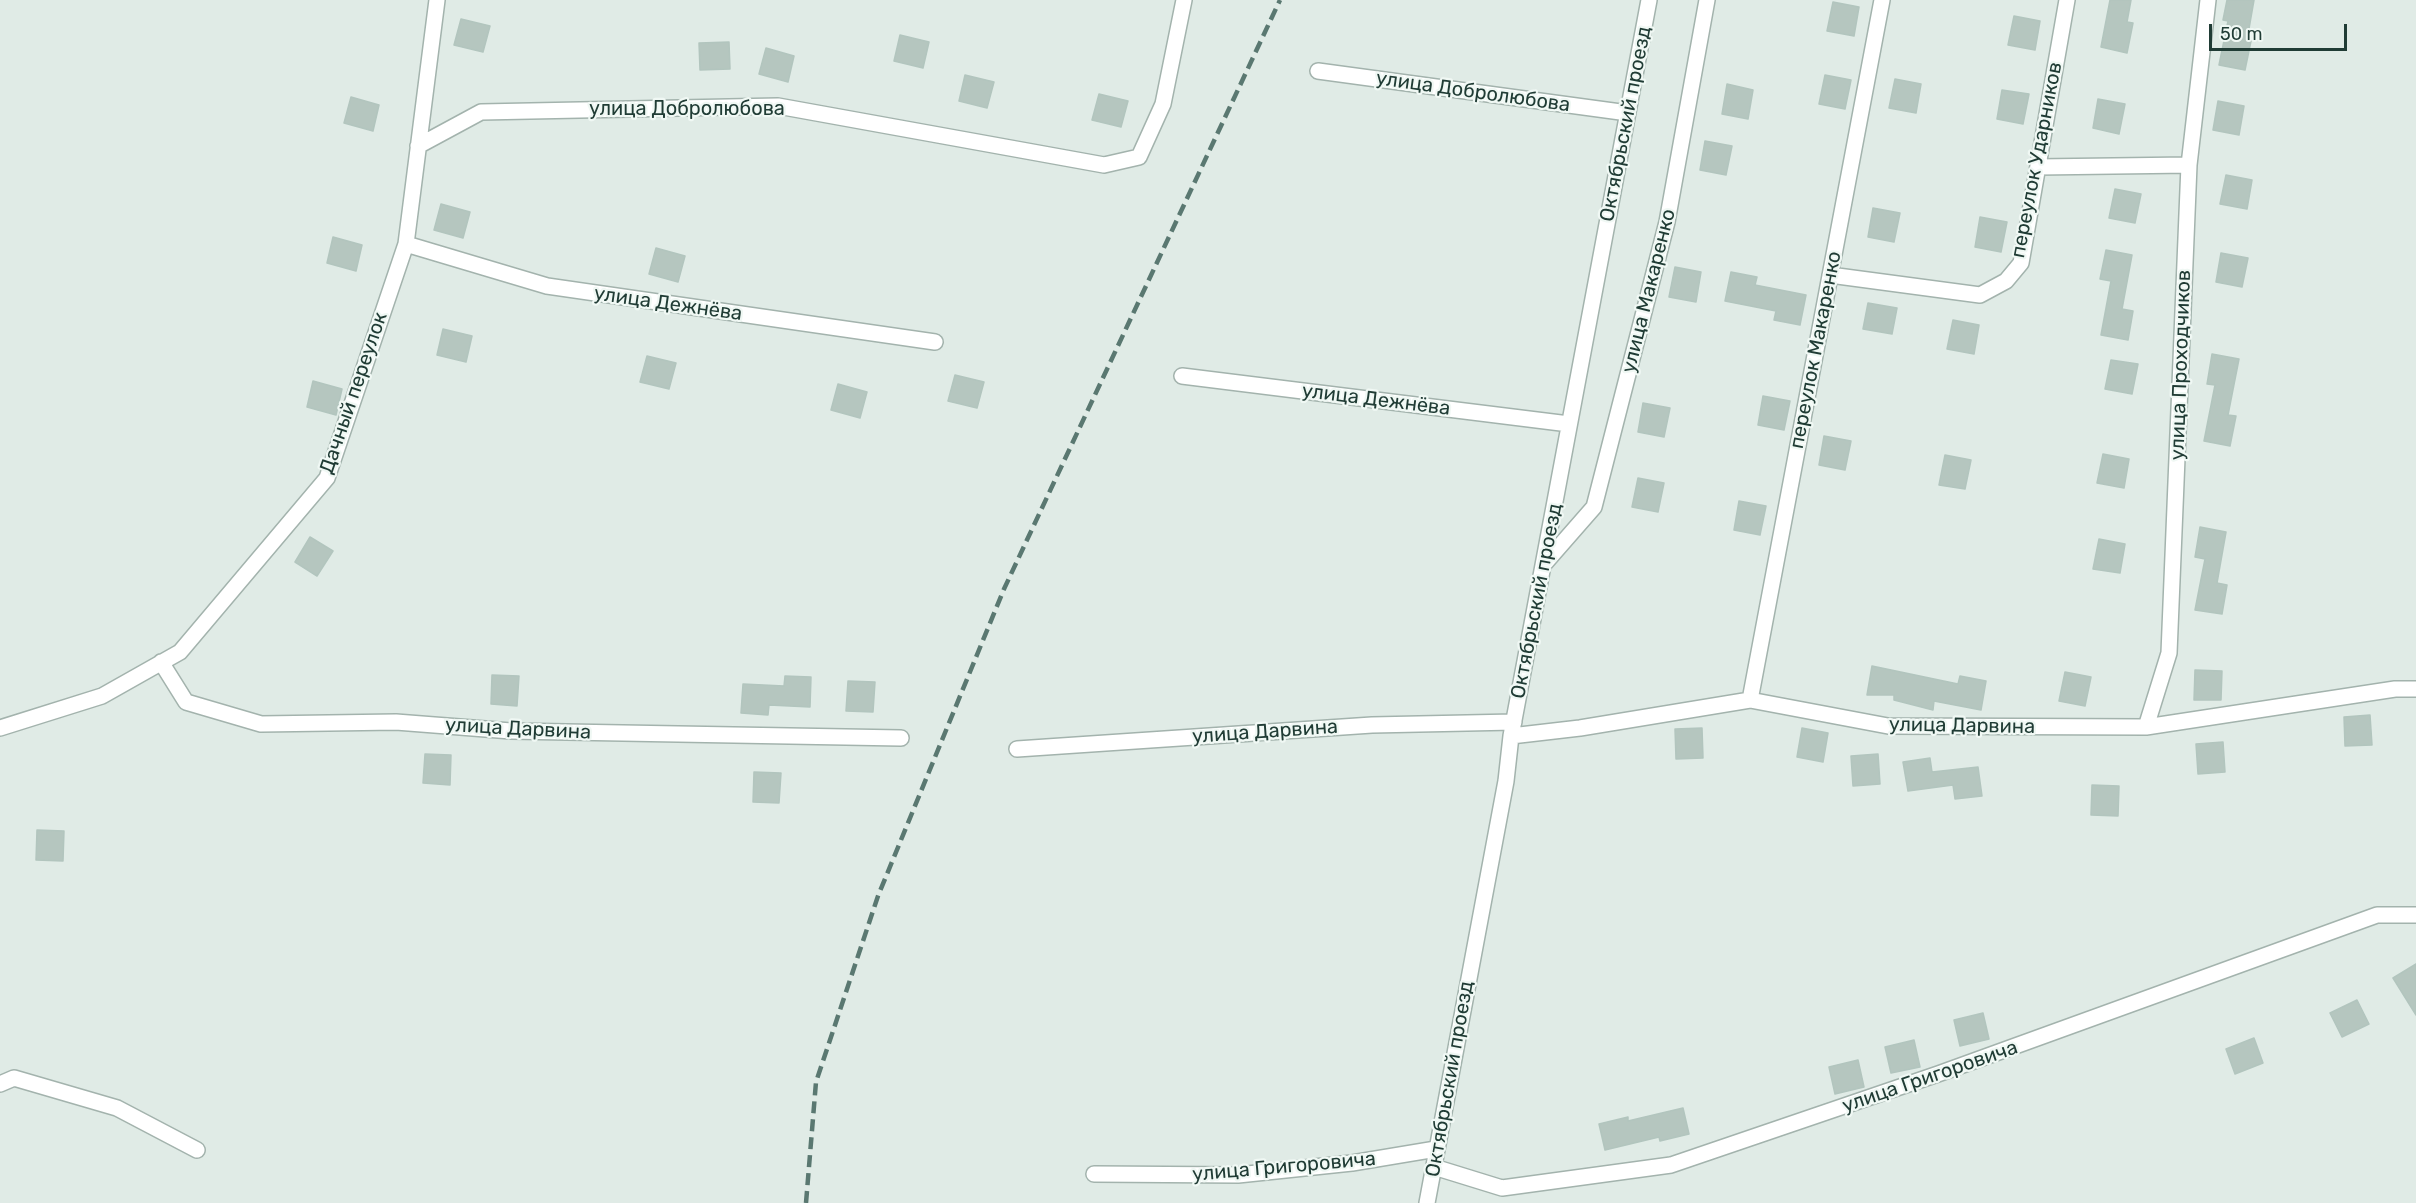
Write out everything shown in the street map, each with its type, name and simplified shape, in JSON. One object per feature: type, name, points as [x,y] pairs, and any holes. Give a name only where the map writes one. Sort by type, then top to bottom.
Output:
[{"type":"street","name":"Дачный переулок","points":[[0,728],[102,696],[180,652],[327,478],[406,244],[437,0]]},
{"type":"street","name":"улица Добролюбова","points":[[418,146],[481,112],[778,105],[1104,165],[1139,157],[1163,104],[1184,0]]},
{"type":"street","name":"Октябрьский проезд","points":[[1427,1203],[1506,781],[1512,729],[1649,0]]},
{"type":"street","name":"улица Макаренко","points":[[1545,562],[1594,507],[1667,222],[1707,0]]},
{"type":"street","name":"переулок Макаренко","points":[[1750,700],[1882,0]]},
{"type":"street","name":"переулок Ударников","points":[[1830,275],[1980,295],[2006,281],[2021,263],[2067,0]]},
{"type":"street","name":"улица Проходчиков","points":[[2146,727],[2169,653],[2189,165],[2208,0]]},
{"type":"street","name":"улица Добролюбова","points":[[1318,71],[1628,113]]},
{"type":"street","points":[[2038,167],[2189,165]]},
{"type":"street","name":"улица Дежнёва","points":[[406,244],[547,286],[935,342]]},
{"type":"street","name":"улица Дежнёва","points":[[1182,376],[1569,424]]},
{"type":"street","name":"улица Дарвина","points":[[161,662],[186,702],[261,724],[396,722],[511,731],[901,738]]},
{"type":"street","name":"улица Дарвина","points":[[1017,749],[1372,725],[1512,729],[1580,728],[1750,700],[1888,726],[2146,727],[2395,689],[2416,689]]},
{"type":"street","name":"улица Григоровича","points":[[1434,1167],[1502,1188],[1671,1166],[1938,1074],[2378,915],[2416,915]]},
{"type":"street","points":[[0,1084],[14,1078],[117,1108],[198,1150]]},
{"type":"street","name":"улица Григоровича","points":[[1094,1174],[1238,1175],[1352,1163],[1436,1149]]},
{"type":"building","points":[[2110,0],[2131,0],[2127,22],[2133,23],[2127,53],[2101,47]]},
{"type":"building","points":[[2227,0],[2254,0],[2247,40],[2251,41],[2245,70],[2219,65],[2228,21],[2223,20]]},
{"type":"building","points":[[1833,2],[1859,7],[1854,36],[1827,31]]},
{"type":"building","points":[[2014,16],[2040,21],[2035,50],[2008,45]]},
{"type":"building","points":[[461,19],[490,26],[483,52],[454,45]]},
{"type":"building","points":[[900,35],[929,42],[923,68],[894,61]]},
{"type":"building","points":[[729,42],[730,69],[700,70],[699,43]]},
{"type":"building","points":[[766,48],[794,56],[788,82],[759,74]]},
{"type":"building","points":[[965,75],[994,82],[987,108],[959,101]]},
{"type":"building","points":[[1825,75],[1851,80],[1845,109],[1819,104]]},
{"type":"building","points":[[1895,79],[1921,84],[1916,113],[1889,108]]},
{"type":"building","points":[[1727,84],[1753,90],[1748,119],[1722,114]]},
{"type":"building","points":[[2002,90],[2029,94],[2023,124],[1997,119]]},
{"type":"building","points":[[1099,94],[1128,101],[1121,127],[1092,120]]},
{"type":"building","points":[[351,97],[379,105],[373,131],[344,123]]},
{"type":"building","points":[[2098,99],[2125,104],[2119,134],[2093,128]]},
{"type":"building","points":[[2218,101],[2244,106],[2239,135],[2213,130]]},
{"type":"building","points":[[1705,141],[1732,146],[1726,175],[1700,170]]},
{"type":"building","points":[[2226,175],[2252,180],[2247,209],[2220,204]]},
{"type":"building","points":[[2115,189],[2141,194],[2135,223],[2109,218]]},
{"type":"building","points":[[441,204],[470,212],[463,238],[434,230]]},
{"type":"building","points":[[1873,208],[1900,213],[1894,242],[1868,237]]},
{"type":"building","points":[[1980,217],[2007,222],[2001,252],[1975,247]]},
{"type":"building","points":[[333,237],[362,245],[356,271],[327,263]]},
{"type":"building","points":[[656,248],[685,256],[678,282],[649,274]]},
{"type":"building","points":[[2106,250],[2132,255],[2122,309],[2133,311],[2128,340],[2101,335],[2111,281],[2100,279]]},
{"type":"building","points":[[2221,253],[2248,258],[2242,287],[2216,282]]},
{"type":"building","points":[[1675,267],[1701,272],[1696,302],[1669,297]]},
{"type":"building","points":[[1731,272],[1757,277],[1755,285],[1806,295],[1800,325],[1774,320],[1776,311],[1725,301]]},
{"type":"building","points":[[1868,303],[1897,308],[1892,334],[1863,329]]},
{"type":"building","points":[[1953,320],[1979,325],[1974,354],[1947,349]]},
{"type":"building","points":[[443,329],[472,336],[466,362],[437,355]]},
{"type":"building","points":[[2212,354],[2239,359],[2228,415],[2236,416],[2230,446],[2204,441],[2215,385],[2207,384]]},
{"type":"building","points":[[647,356],[676,363],[669,389],[640,382]]},
{"type":"building","points":[[2111,360],[2138,364],[2132,394],[2105,389]]},
{"type":"building","points":[[955,375],[984,382],[977,408],[948,401]]},
{"type":"building","points":[[313,381],[342,389],[336,415],[307,407]]},
{"type":"building","points":[[838,384],[867,392],[860,418],[831,410]]},
{"type":"building","points":[[1763,396],[1790,401],[1784,430],[1758,425]]},
{"type":"building","points":[[1643,403],[1670,408],[1664,437],[1638,432]]},
{"type":"building","points":[[1824,436],[1851,441],[1845,470],[1819,465]]},
{"type":"building","points":[[2103,454],[2129,459],[2124,488],[2097,483]]},
{"type":"building","points":[[1945,455],[1971,460],[1965,489],[1939,485]]},
{"type":"building","points":[[1638,478],[1664,483],[1658,512],[1632,507]]},
{"type":"building","points":[[1739,501],[1766,506],[1760,535],[1734,530]]},
{"type":"building","points":[[2200,527],[2226,532],[2217,583],[2227,585],[2222,614],[2195,610],[2205,559],[2195,557]]},
{"type":"building","points":[[310,537],[333,551],[317,576],[295,562]]},
{"type":"building","points":[[2099,539],[2125,544],[2120,573],[2093,569]]},
{"type":"building","points":[[1872,666],[1958,684],[1960,676],[1986,681],[1981,710],[1934,701],[1933,710],[1894,700],[1894,695],[1867,695]]},
{"type":"building","points":[[2195,670],[2222,671],[2221,700],[2194,700]]},
{"type":"building","points":[[2065,672],[2091,677],[2085,706],[2059,701]]},
{"type":"building","points":[[492,675],[519,676],[517,706],[491,704]]},
{"type":"building","points":[[785,676],[811,677],[810,707],[769,705],[768,715],[741,713],[743,684],[784,686]]},
{"type":"building","points":[[848,681],[875,682],[873,712],[846,711]]},
{"type":"building","points":[[2370,715],[2372,745],[2345,746],[2344,717]]},
{"type":"building","points":[[1702,728],[1703,758],[1676,759],[1675,729]]},
{"type":"building","points":[[1802,728],[1828,733],[1823,762],[1797,757]]},
{"type":"building","points":[[2223,742],[2225,772],[2198,774],[2196,744]]},
{"type":"building","points":[[425,754],[451,755],[450,785],[423,783]]},
{"type":"building","points":[[1878,754],[1880,784],[1853,786],[1851,756]]},
{"type":"building","points":[[1930,758],[1932,772],[1978,767],[1982,796],[1955,799],[1953,785],[1908,791],[1903,762]]},
{"type":"building","points":[[754,772],[781,773],[779,803],[753,802]]},
{"type":"building","points":[[2092,785],[2119,786],[2118,816],[2091,815]]},
{"type":"building","points":[[37,830],[64,831],[63,861],[36,860]]},
{"type":"building","points":[[2416,964],[2416,1015],[2393,978]]},
{"type":"building","points":[[2357,1000],[2369,1024],[2342,1037],[2330,1013]]},
{"type":"building","points":[[1983,1013],[1989,1039],[1960,1046],[1954,1020]]},
{"type":"building","points":[[2254,1038],[2263,1063],[2235,1074],[2226,1049]]},
{"type":"building","points":[[1914,1040],[1920,1067],[1891,1073],[1885,1047]]},
{"type":"building","points":[[1858,1060],[1864,1087],[1835,1094],[1829,1067]]},
{"type":"building","points":[[1683,1108],[1689,1134],[1660,1141],[1659,1137],[1605,1150],[1599,1124],[1628,1117],[1628,1121]]},
{"type":"railway","points":[[806,1203],[816,1082],[878,896],[1004,589],[1280,0]]}]
